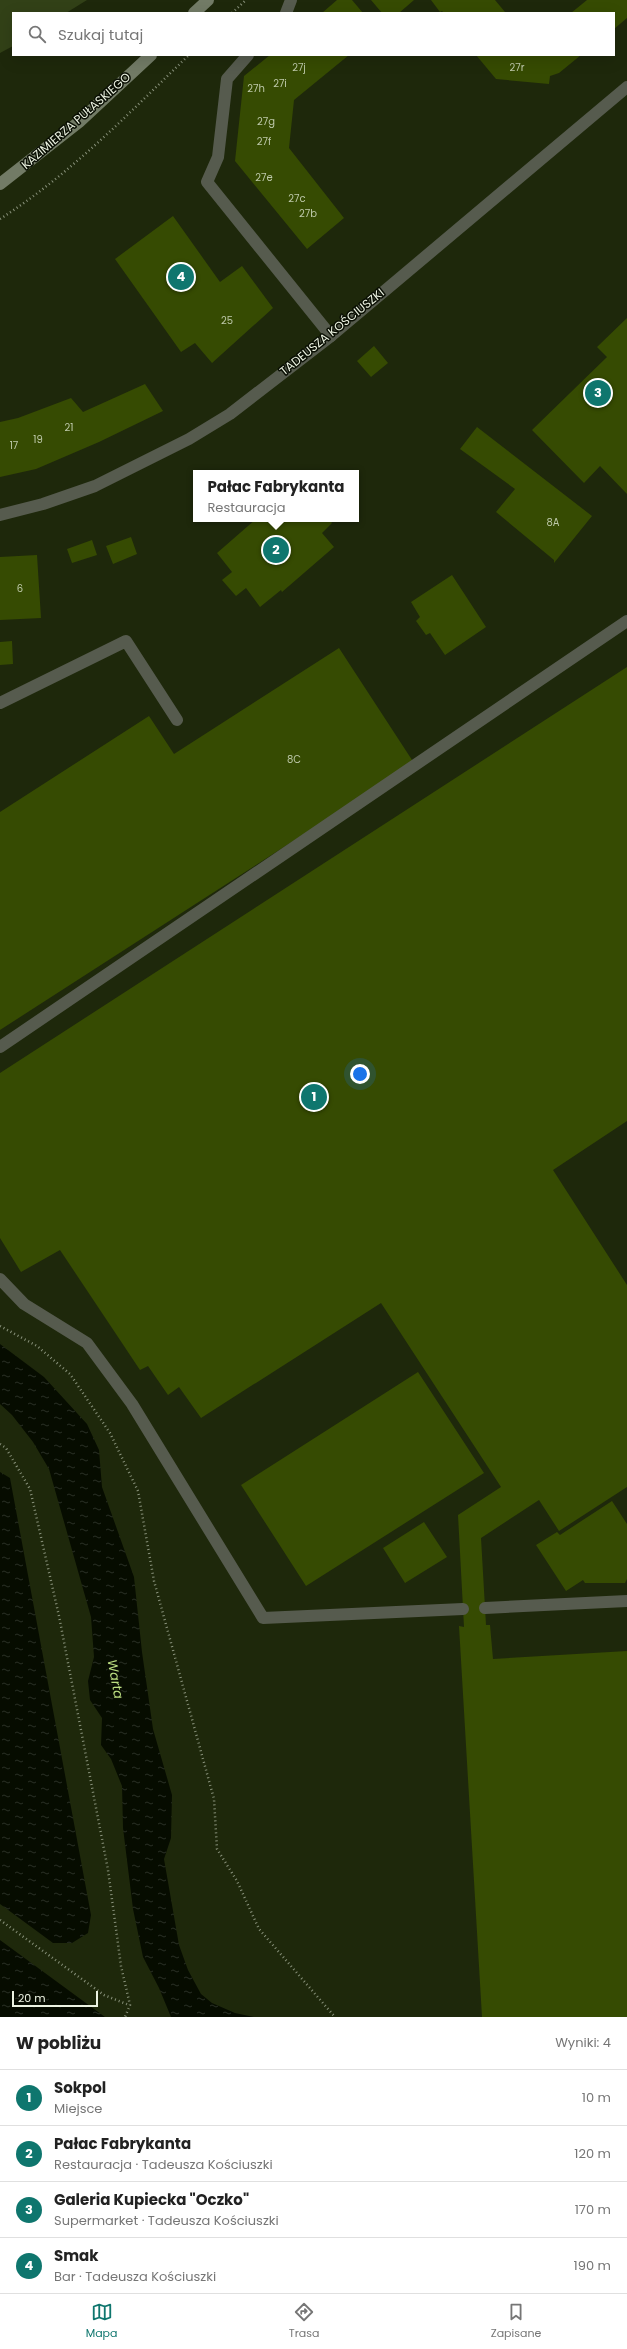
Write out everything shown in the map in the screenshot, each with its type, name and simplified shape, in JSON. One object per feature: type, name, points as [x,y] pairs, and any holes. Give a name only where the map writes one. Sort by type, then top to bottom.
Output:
[{"type":"main road","points":[[195,12],[208,0]]},
{"type":"main road","name":"KAZIMIERZA PUŁASKIEGO","points":[[0,184],[73,127],[149,56]]},
{"type":"street","points":[[286,12],[291,0]]},
{"type":"street","points":[[247,56],[227,79],[218,157],[207,182],[331,336]]},
{"type":"street","name":"TADEUSZA KOŚCIUSZKI","points":[[0,515],[44,504],[94,486],[189,439],[230,414],[331,336],[627,87]]},
{"type":"street","points":[[0,1047],[627,621]]},
{"type":"street","points":[[0,702],[126,641],[177,720]]},
{"type":"street","points":[[0,1279],[24,1304],[87,1343],[132,1404],[263,1618],[463,1609]]},
{"type":"street","points":[[485,1608],[627,1601]]},
{"type":"path","points":[[233,12],[246,0]]},
{"type":"path","points":[[0,219],[35,197],[76,162],[188,56]]},
{"type":"path","points":[[0,1326],[37,1346],[70,1374],[110,1433],[138,1492],[154,1581],[214,1799],[217,1849],[237,1881],[259,1929],[335,2017]]},
{"type":"path","points":[[0,1444],[6,1448],[30,1489],[59,1616],[108,1870],[121,1966],[130,2005],[125,2017]]},
{"type":"path","points":[[0,1920],[104,1995],[130,2005]]},
{"type":"green space","points":[[0,0],[87,0],[68,12],[12,12],[12,47],[0,53]]},
{"type":"water","name":"Warta","points":[[0,1344],[44,1377],[87,1424],[99,1450],[102,1487],[134,1577],[142,1652],[153,1729],[172,1795],[171,1838],[164,1859],[179,1945],[188,1970],[201,1994],[212,2003],[235,2013],[254,2017],[171,2017],[159,1988],[143,1957],[133,1909],[123,1828],[122,1786],[111,1759],[101,1745],[102,1718],[90,1700],[88,1681],[94,1657],[91,1617],[49,1469],[33,1442],[12,1415],[0,1404]]},
{"type":"water","points":[[0,1472],[10,1478],[91,1915],[88,1933],[72,1943],[53,1943],[0,1904]]},
{"type":"water","points":[[0,1940],[105,2017],[0,2017]]},
{"type":"building","points":[[337,0],[352,0],[362,12],[323,12]]},
{"type":"building","points":[[371,0],[414,0],[400,12],[381,12]]},
{"type":"building","points":[[431,0],[495,0],[505,12],[442,11],[440,12]]},
{"type":"building","points":[[587,0],[627,0],[627,18],[615,28],[615,12],[572,12]]},
{"type":"building","points":[[269,56],[348,56],[294,100],[289,148],[344,218],[307,249],[235,161],[244,76]]},
{"type":"building","points":[[477,56],[580,56],[559,73],[550,76],[549,84],[496,79]]},
{"type":"building","points":[[173,216],[220,282],[242,266],[273,308],[212,363],[195,343],[181,352],[115,259]]},
{"type":"building","points":[[627,318],[627,494],[600,466],[584,483],[532,430],[607,357],[597,347]]},
{"type":"building","points":[[374,346],[388,363],[371,377],[357,361]]},
{"type":"building","points":[[145,384],[163,411],[99,442],[36,469],[0,477],[0,422],[18,418],[71,398],[83,412]]},
{"type":"building","points":[[477,427],[592,516],[554,563],[554,560],[496,512],[515,489],[460,449]]},
{"type":"building","points":[[253,522],[332,523],[322,533],[334,547],[282,592],[281,590],[260,607],[246,588],[236,596],[222,580],[232,572],[217,553]]},
{"type":"building","points":[[131,537],[137,554],[113,564],[106,546]]},
{"type":"building","points":[[92,540],[97,555],[72,563],[67,549]]},
{"type":"building","points":[[37,555],[41,618],[0,620],[0,557]]},
{"type":"building","points":[[452,575],[486,627],[445,655],[430,633],[426,635],[416,621],[420,617],[411,602]]},
{"type":"building","points":[[12,641],[13,664],[0,665],[0,642]]},
{"type":"building","points":[[339,648],[414,763],[0,1030],[0,812],[149,716],[174,754]]},
{"type":"building","points":[[627,667],[627,1121],[553,1170],[627,1285],[627,1487],[559,1531],[539,1500],[481,1538],[486,1625],[490,1625],[493,1659],[627,1651],[627,2017],[482,2017],[459,1626],[464,1627],[458,1515],[501,1487],[381,1303],[201,1418],[179,1387],[168,1395],[148,1366],[140,1370],[60,1250],[21,1272],[0,1238],[0,1073]]},
{"type":"building","points":[[418,1372],[484,1473],[306,1586],[241,1485]]},
{"type":"building","points":[[612,1501],[627,1524],[627,1579],[625,1583],[585,1583],[583,1580],[566,1591],[536,1545],[557,1532],[560,1535]]},
{"type":"building","points":[[424,1522],[447,1557],[405,1583],[383,1548]]},
{"type":"place","name":"Smak","points":[[181,277]]},
{"type":"place","name":"Galeria Kupiecka \"Oczko\"","points":[[598,393]]},
{"type":"place","name":"Pałac Fabrykanta","points":[[276,550]]},
{"type":"place","name":"Sokpol","points":[[314,1097]]}]
